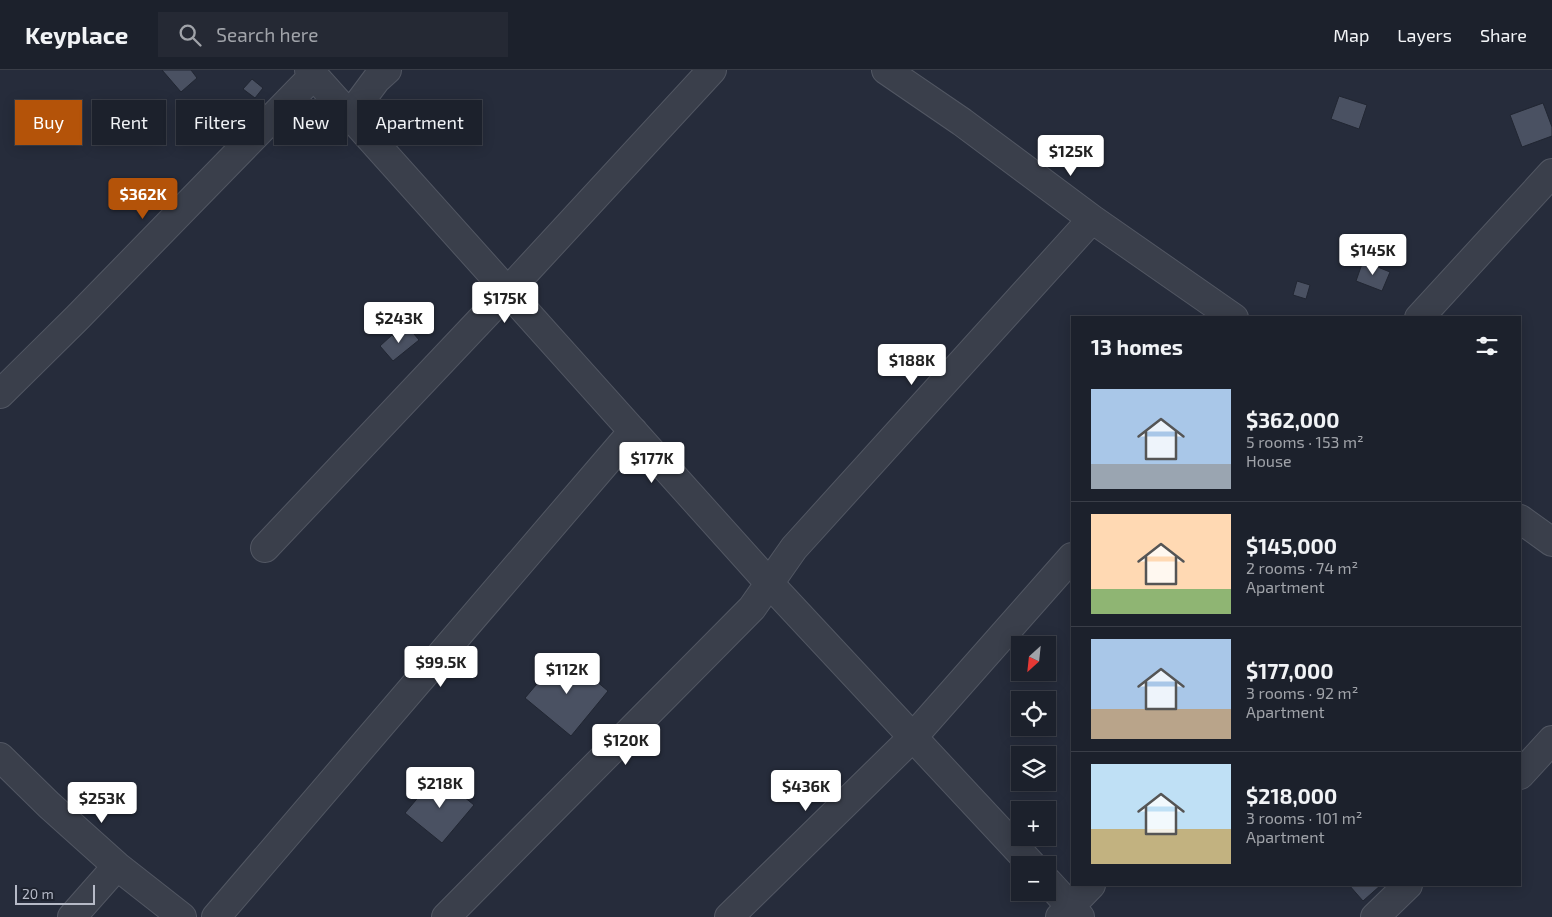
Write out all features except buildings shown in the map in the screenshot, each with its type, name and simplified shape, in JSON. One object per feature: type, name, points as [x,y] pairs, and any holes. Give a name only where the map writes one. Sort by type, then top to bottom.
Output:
[{"type":"street","points":[[350,115],[376,80],[386,70]]},
{"type":"street","points":[[265,548],[508,291],[712,70]]},
{"type":"street","points":[[886,70],[962,122],[1092,219],[1231,316]]},
{"type":"street","points":[[0,394],[76,318],[312,73],[770,584],[1024,856]]},
{"type":"street","points":[[1421,316],[1552,173]]},
{"type":"street","points":[[446,917],[745,616],[770,584],[794,548],[1092,219]]},
{"type":"street","points":[[216,917],[633,431]]},
{"type":"street","points":[[1521,520],[1552,542]]},
{"type":"street","points":[[729,917],[913,737],[1071,558]]},
{"type":"street","points":[[1521,774],[1552,740]]},
{"type":"street","points":[[0,757],[49,805],[117,866],[182,917]]},
{"type":"street","points":[[72,917],[117,866]]},
{"type":"street","points":[[1056,894],[1070,914],[1090,886]]},
{"type":"street","points":[[1375,917],[1407,886]]}]
